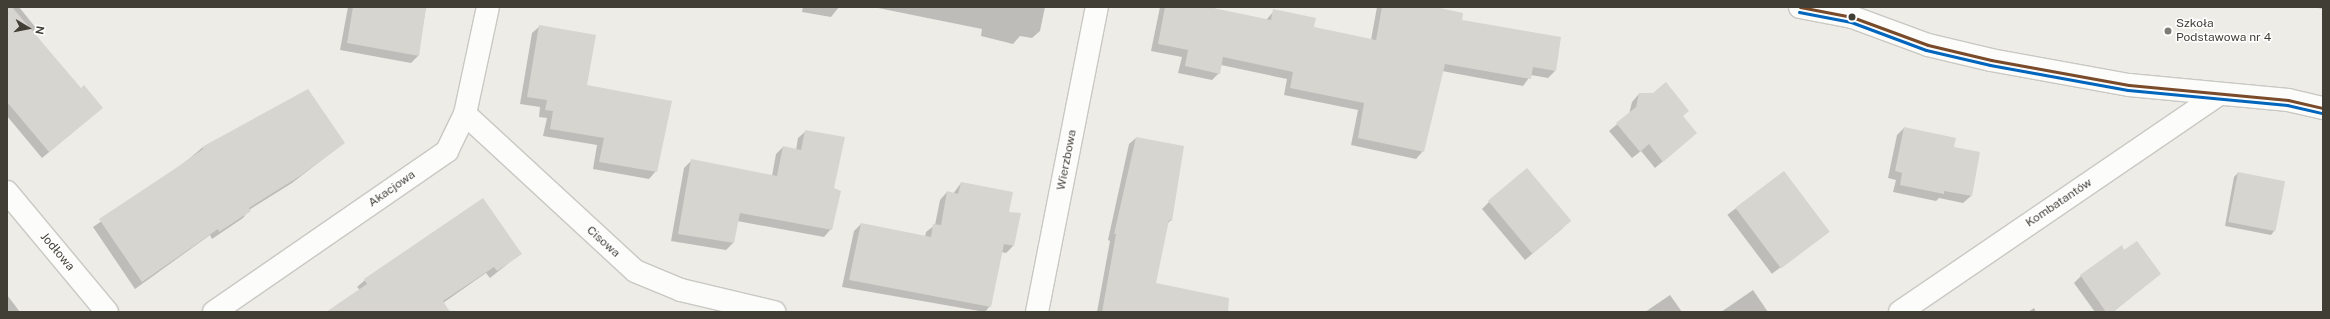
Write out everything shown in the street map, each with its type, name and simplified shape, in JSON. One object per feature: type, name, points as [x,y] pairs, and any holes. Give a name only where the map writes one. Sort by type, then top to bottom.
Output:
[{"type":"street","name":"Akacjowa","points":[[214,312],[447,151],[465,114],[488,7]]},
{"type":"street","name":"Wierzbowa","points":[[1036,312],[1097,7]]},
{"type":"street","points":[[1800,7],[1852,17],[1928,45],[1991,60],[2129,85],[2288,100],[2323,108]]},
{"type":"street","name":"Kombatantów","points":[[1900,312],[2219,94]]},
{"type":"street","name":"Cisowa","points":[[465,114],[635,270],[681,290],[774,312]]},
{"type":"street","name":"Jodłowa","points":[[7,192],[108,312]]},
{"type":"building","points":[[7,7],[12,7],[81,88],[84,85],[103,108],[49,152],[7,102]]},
{"type":"building","points":[[353,7],[426,7],[419,56],[347,43]]},
{"type":"building","points":[[1165,7],[1208,7],[1271,20],[1273,9],[1316,18],[1314,27],[1376,40],[1382,7],[1435,7],[1463,13],[1462,20],[1561,37],[1556,71],[1533,67],[1531,79],[1445,64],[1424,152],[1358,138],[1364,103],[1290,88],[1293,72],[1223,57],[1220,74],[1185,66],[1188,50],[1158,44]]},
{"type":"building","points":[[539,25],[596,35],[587,85],[672,101],[657,172],[599,162],[604,138],[550,129],[553,111],[545,110],[547,100],[527,97]]},
{"type":"building","points":[[1666,82],[1689,111],[1683,116],[1697,133],[1663,162],[1649,144],[1640,152],[1616,123],[1636,107],[1639,93],[1653,93]]},
{"type":"building","points":[[308,89],[345,143],[300,176],[249,208],[251,211],[219,232],[218,229],[142,282],[99,219],[176,168],[203,149],[202,147]]},
{"type":"building","points":[[1904,127],[1956,138],[1954,147],[1980,152],[1972,196],[1944,191],[1944,194],[1900,185],[1902,173],[1895,171]]},
{"type":"building","points":[[805,130],[845,137],[834,188],[841,191],[832,230],[740,213],[734,243],[678,234],[691,159],[777,176],[783,146],[801,150]]},
{"type":"building","points":[[1136,137],[1184,146],[1172,221],[1169,220],[1156,283],[1229,298],[1228,312],[1102,312],[1116,234],[1114,234]]},
{"type":"building","points":[[1527,168],[1571,221],[1532,254],[1488,201]]},
{"type":"building","points":[[1784,171],[1830,232],[1781,268],[1735,208]]},
{"type":"building","points":[[2238,172],[2285,181],[2275,231],[2228,222]]},
{"type":"building","points":[[961,182],[1013,192],[1009,212],[1021,213],[1014,246],[1004,244],[991,307],[849,280],[861,223],[931,237],[933,224],[941,225],[947,191],[958,194]]},
{"type":"building","points":[[483,198],[522,254],[497,271],[494,267],[443,301],[450,312],[326,312],[367,284],[364,279]]},
{"type":"building","points":[[2137,241],[2161,274],[2113,312],[2106,312],[2080,275],[2122,245],[2124,250]]},
{"type":"transit line","points":[[1800,7],[1852,17],[1928,45],[1991,60],[2129,85],[2288,100],[2323,108]]},
{"type":"transit line","name":"4","points":[[1799,12],[1851,22],[1926,50],[1990,65],[2128,90],[2287,105],[2322,113]]},
{"type":"place","name":"Szkoła Podstawowa nr 4","points":[[2168,31]]}]
